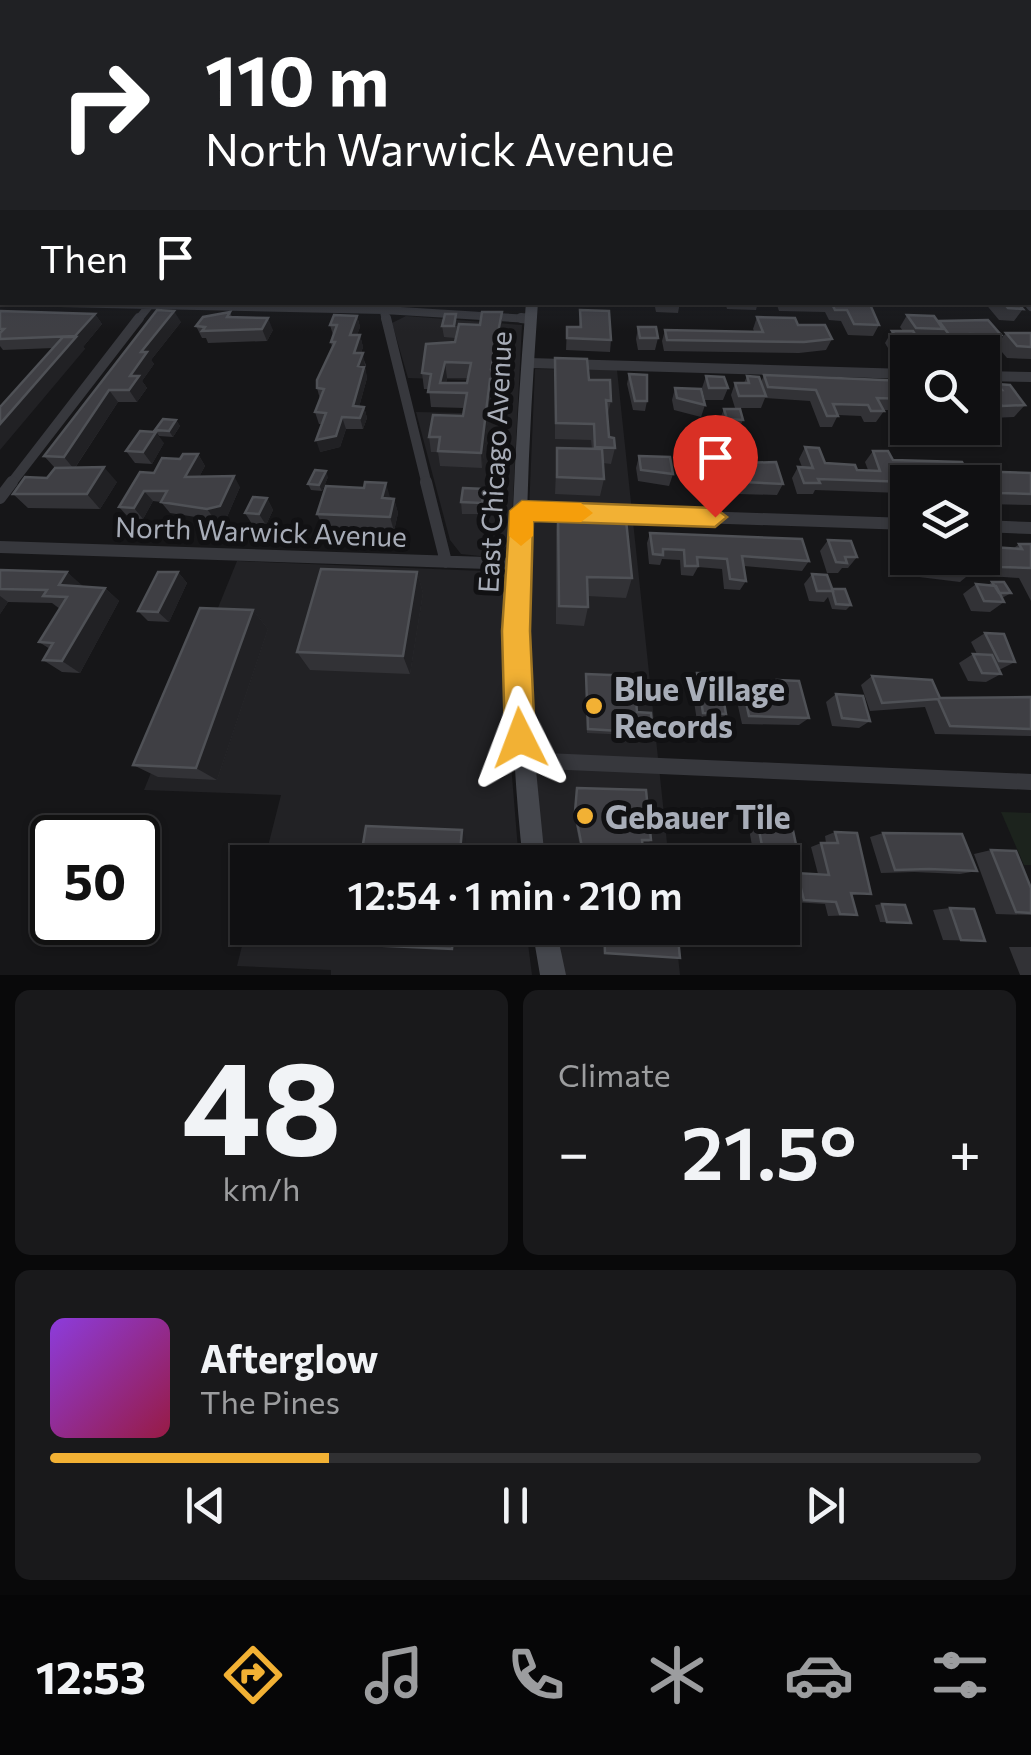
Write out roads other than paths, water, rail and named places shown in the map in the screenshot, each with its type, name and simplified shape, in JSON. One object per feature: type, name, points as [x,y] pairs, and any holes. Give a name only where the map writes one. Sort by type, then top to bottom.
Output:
[{"type":"main road","name":"East Chicago Avenue","points":[[531,311],[516,631],[522,760],[532,845]]},
{"type":"main road","points":[[547,945],[553,975]]},
{"type":"street","points":[[115,305],[531,311]]},
{"type":"street","points":[[0,498],[149,306]]},
{"type":"street","points":[[383,306],[446,562]]},
{"type":"street","points":[[529,364],[890,374]]},
{"type":"street","points":[[1000,376],[1031,377]]},
{"type":"street","points":[[522,511],[580,513]]},
{"type":"street","points":[[600,513],[890,523]]},
{"type":"street","points":[[1000,527],[1031,528]]},
{"type":"street","name":"North Warwick Avenue","points":[[0,547],[520,564]]},
{"type":"street","points":[[522,760],[1031,782]]},
{"type":"place","name":"Blue Village Records","points":[[594,706]]},
{"type":"place","name":"Gebauer Tile","points":[[585,816]]}]
